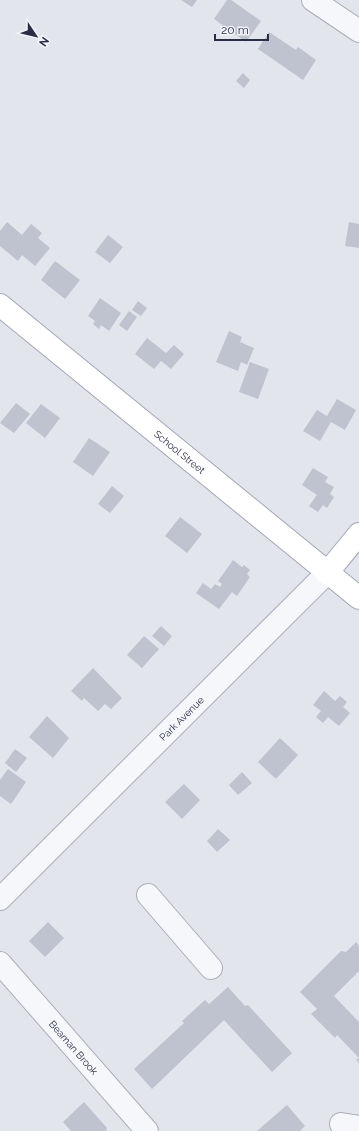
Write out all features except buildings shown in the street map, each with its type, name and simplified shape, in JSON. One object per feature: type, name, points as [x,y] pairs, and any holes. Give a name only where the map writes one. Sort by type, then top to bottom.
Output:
[{"type":"main road","name":"School Street","points":[[0,306],[359,598]]},
{"type":"main road","name":"Park Avenue","points":[[328,573],[359,534]]},
{"type":"street","points":[[313,0],[359,31]]},
{"type":"street","name":"Park Avenue","points":[[0,900],[328,573]]},
{"type":"street","points":[[148,895],[210,968]]},
{"type":"street","name":"Beaman Brook","points":[[0,963],[147,1131]]}]
